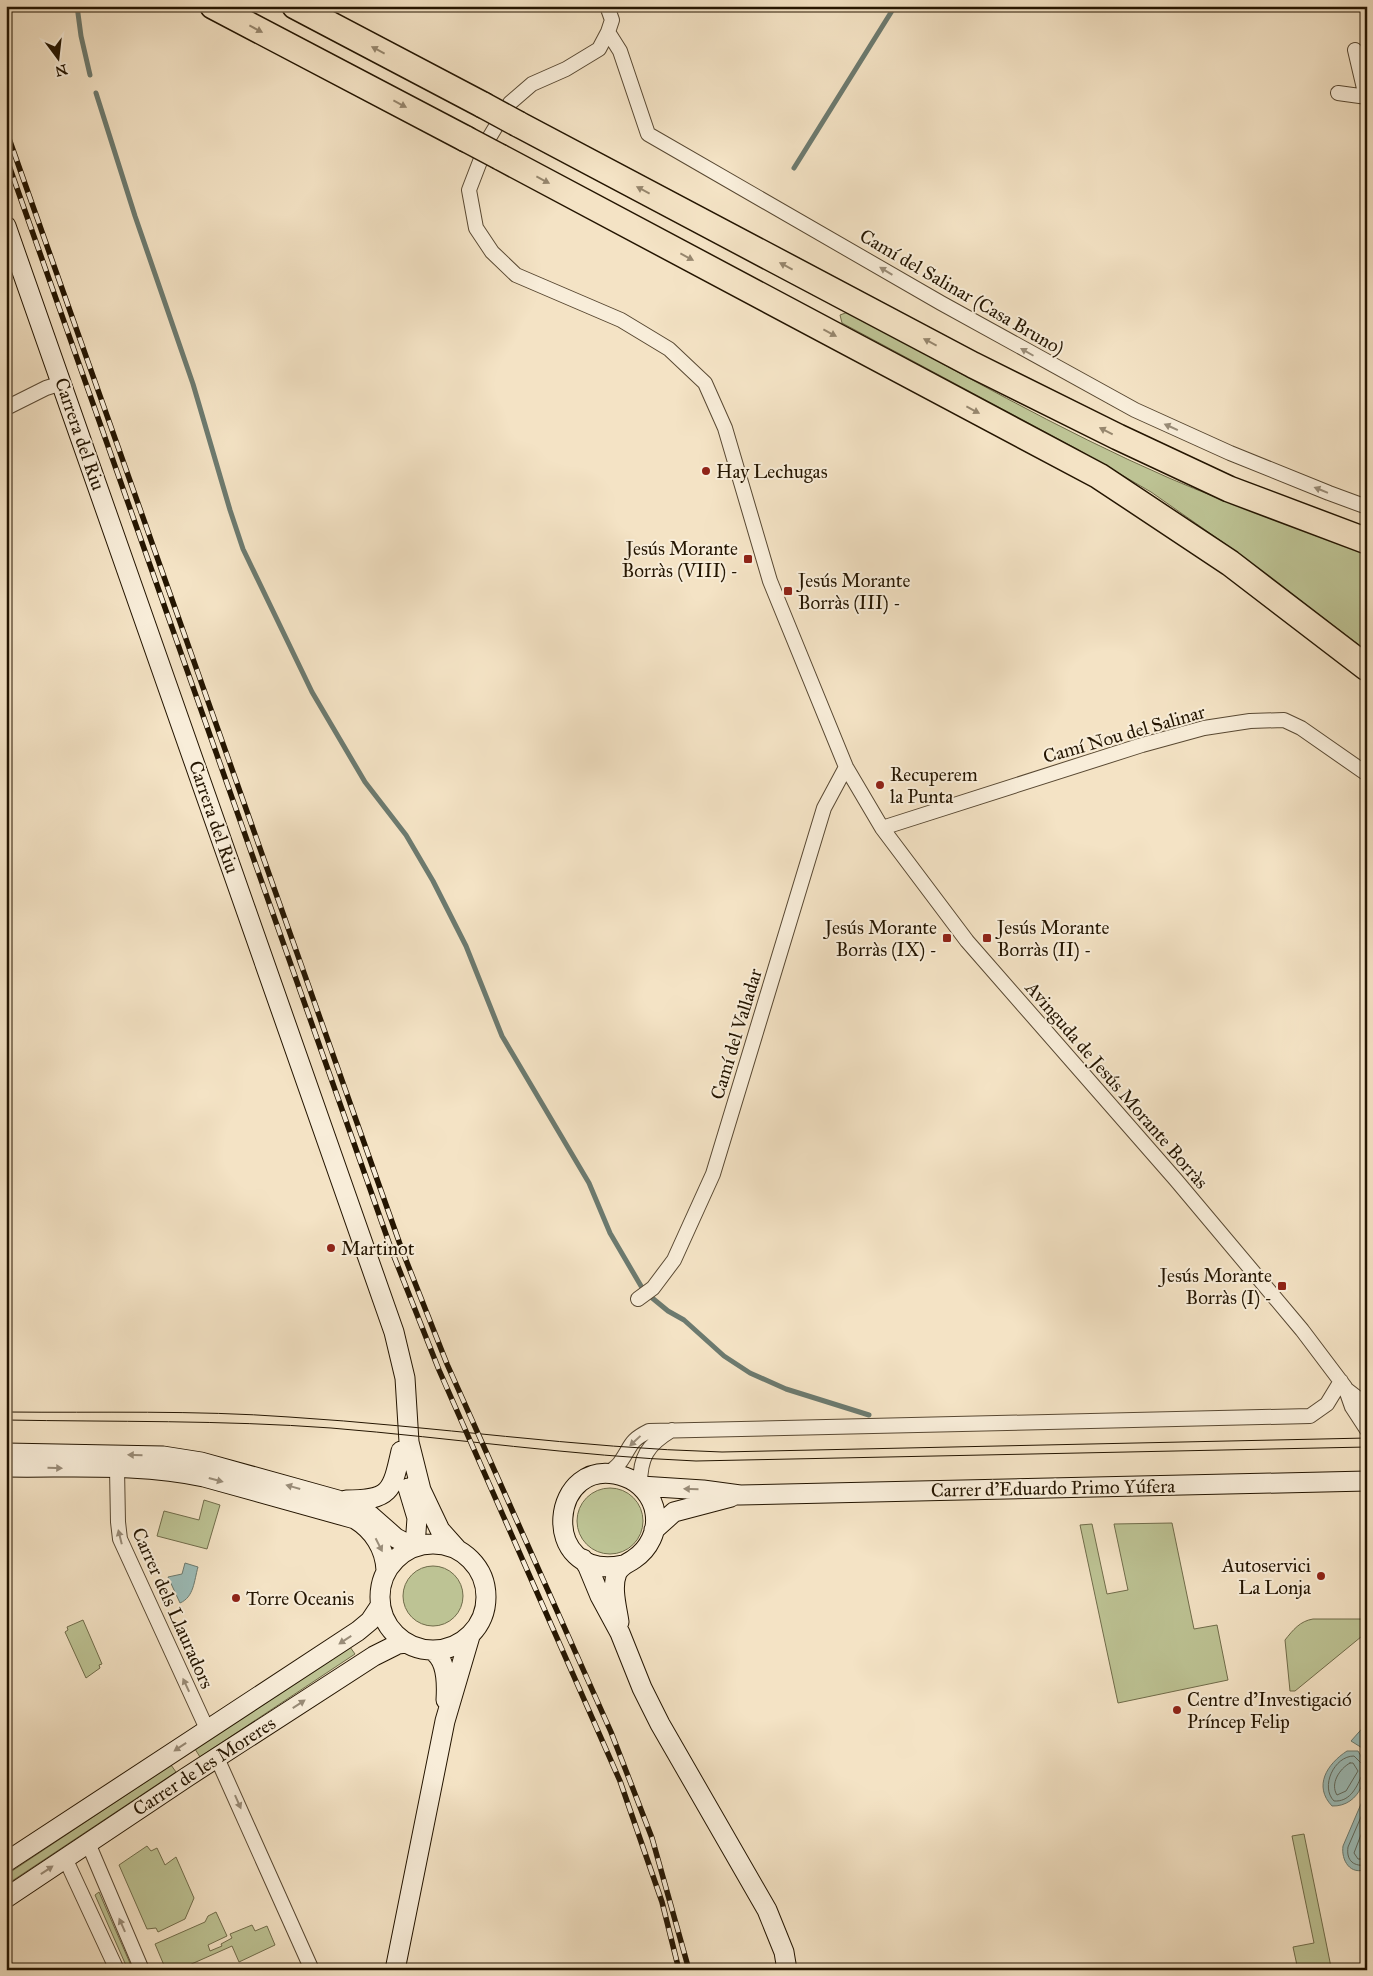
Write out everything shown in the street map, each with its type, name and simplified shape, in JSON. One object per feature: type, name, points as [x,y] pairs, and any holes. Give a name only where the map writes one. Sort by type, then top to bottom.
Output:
[{"type":"highway","points":[[213,6],[1099,476],[1230,563],[1367,668]]},
{"type":"highway","points":[[294,6],[973,365],[1118,437],[1230,489],[1367,541]]},
{"type":"highway","points":[[1230,489],[1367,533]]},
{"type":"main road","name":"Carrera del Riu","points":[[6,226],[394,1332],[406,1378],[412,1457],[421,1490],[440,1530],[458,1549]]},
{"type":"main road","name":"Carrera del Riu","points":[[407,1410],[401,1451],[417,1518],[414,1547]]},
{"type":"main road","points":[[338,1500],[363,1500],[382,1496],[394,1482],[401,1451]]},
{"type":"main road","points":[[6,1453],[144,1455],[182,1458],[240,1472],[338,1500],[370,1515],[396,1538],[414,1547]]},
{"type":"main road","points":[[6,1467],[185,1472],[355,1519],[367,1528],[378,1542],[386,1562],[386,1570],[380,1589],[380,1606],[386,1622],[397,1637],[406,1644],[431,1650],[437,1653],[441,1659],[444,1669],[446,1693],[445,1721]]},
{"type":"main road","points":[[609,1474],[629,1478],[640,1486],[653,1504],[655,1512],[654,1530],[650,1542],[643,1552],[634,1560],[623,1565],[603,1567],[583,1559],[574,1552],[566,1538],[562,1522],[562,1512],[566,1501],[579,1484],[597,1475],[609,1474]]},
{"type":"main road","name":"Carrer d'Eduardo Primo Yúfera","points":[[640,1486],[703,1490],[740,1495],[1367,1481]]},
{"type":"main road","name":"Carrer d'Eduardo Primo Yúfera","points":[[654,1530],[674,1512],[740,1495]]},
{"type":"main road","points":[[386,1570],[395,1559],[414,1547],[441,1544],[458,1549],[471,1559],[481,1572],[486,1590],[486,1609],[478,1626],[470,1636],[449,1648],[431,1650]]},
{"type":"main road","points":[[583,1559],[620,1633],[642,1688],[660,1724],[767,1910],[784,1952],[787,1970]]},
{"type":"main road","points":[[620,1633],[615,1580],[623,1565]]},
{"type":"main road","name":"Carrer de les Moreres","points":[[6,1862],[358,1631],[370,1621],[380,1606]]},
{"type":"main road","points":[[395,1970],[445,1721],[470,1636]]},
{"type":"main road","name":"Carrer de les Moreres","points":[[6,1898],[374,1656],[398,1644],[406,1644]]},
{"type":"street","points":[[607,6],[612,20],[608,32]]},
{"type":"street","name":"Camí del Salinar (Casa Bruno)","points":[[608,32],[620,51],[648,134],[941,303],[1135,410],[1230,453],[1329,494],[1367,507]]},
{"type":"street","name":"Avinguda de Jesús Morante Borràs","points":[[608,32],[598,49],[566,69],[532,84],[510,103],[489,138],[469,190],[476,228],[492,252],[516,276],[621,320],[669,349],[705,383],[725,428],[770,581],[846,767],[882,828],[967,941],[1176,1180],[1302,1330],[1343,1384],[1359,1399],[1367,1410]]},
{"type":"street","points":[[1338,93],[1366,97],[1355,50]]},
{"type":"street","points":[[6,408],[46,388],[62,383]]},
{"type":"street","name":"Camí Nou del Salinar","points":[[882,828],[1037,780],[1142,744],[1204,728],[1250,721],[1284,720],[1301,728],[1367,774]]},
{"type":"street","name":"Camí del Valladar","points":[[638,1299],[652,1288],[674,1260],[713,1174],[824,808],[846,767]]},
{"type":"street","points":[[609,1474],[621,1462],[629,1445],[637,1437],[649,1431],[1310,1416],[1327,1404],[1343,1384]]},
{"type":"street","name":"Avinguda de Jesús Morante Borràs","points":[[1343,1384],[1352,1407],[1367,1430]]},
{"type":"street","points":[[640,1486],[642,1462],[645,1454],[658,1438],[673,1430]]},
{"type":"street","name":"Carrer dels Llauradors","points":[[117,1469],[120,1539],[207,1729]]},
{"type":"street","points":[[217,1758],[312,1970]]},
{"type":"street","points":[[88,1843],[142,1970]]},
{"type":"street","points":[[65,1858],[117,1970]]},
{"type":"green space","points":[[848,312],[1087,440],[1169,478],[1218,498],[1367,554],[1367,651],[1234,550],[1151,492],[1077,449],[842,323],[840,315]]},
{"type":"green space","points":[[603,1488],[617,1488],[629,1493],[638,1502],[643,1514],[641,1534],[634,1545],[617,1554],[603,1554],[591,1549],[582,1540],[577,1528],[577,1514],[582,1502],[591,1493]]},
{"type":"green space","points":[[204,1500],[220,1505],[207,1549],[157,1536],[164,1511],[199,1520]]},
{"type":"green space","points":[[1172,1523],[1194,1629],[1217,1625],[1228,1680],[1118,1703],[1080,1525],[1092,1524],[1107,1594],[1128,1590],[1114,1524]]},
{"type":"green space","points":[[433,1566],[445,1568],[458,1579],[463,1596],[461,1608],[450,1621],[433,1626],[421,1624],[408,1613],[403,1596],[405,1584],[416,1571]]},
{"type":"green space","points":[[1313,1619],[1367,1619],[1367,1632],[1295,1691],[1290,1691],[1285,1640],[1294,1629]]},
{"type":"green space","points":[[83,1620],[102,1664],[99,1665],[100,1668],[86,1678],[65,1632],[68,1630],[67,1627]]},
{"type":"green space","points":[[350,1647],[355,1654],[200,1757],[195,1749]]},
{"type":"green space","points":[[171,1765],[176,1772],[6,1885],[6,1875]]},
{"type":"green space","points":[[1304,1834],[1331,1967],[1298,1970],[1293,1947],[1314,1943],[1292,1836]]},
{"type":"green space","points":[[147,1846],[151,1851],[157,1848],[165,1865],[176,1857],[194,1898],[185,1919],[158,1932],[156,1928],[147,1929],[119,1865]]},
{"type":"green space","points":[[99,1892],[133,1970],[128,1970],[95,1895]]},
{"type":"green space","points":[[216,1912],[227,1936],[208,1945],[210,1951],[222,1946],[221,1944],[232,1938],[230,1934],[252,1925],[255,1931],[267,1926],[275,1945],[239,1962],[232,1946],[178,1970],[166,1970],[155,1944],[205,1922],[208,1916]]},
{"type":"water","points":[[185,1563],[198,1567],[191,1593],[180,1603],[168,1577],[182,1574]]},
{"type":"water","points":[[1367,1723],[1367,1751],[1351,1741]]},
{"type":"water","points":[[1347,1751],[1358,1751],[1364,1769],[1364,1778],[1361,1787],[1350,1801],[1342,1805],[1332,1806],[1326,1798],[1323,1783],[1328,1769]]},
{"type":"water","points":[[1367,1790],[1367,1869],[1361,1871],[1351,1868],[1345,1861],[1343,1846]]},
{"type":"waterway","points":[[77,6],[81,36],[90,75]]},
{"type":"waterway","points":[[794,168],[895,6]]},
{"type":"waterway","points":[[96,93],[135,216],[193,384],[243,549],[312,692],[365,782],[406,835],[433,881],[466,946],[502,1036],[589,1183],[610,1233],[641,1286]]},
{"type":"waterway","points":[[651,1297],[668,1311],[684,1320],[724,1356],[750,1373],[786,1389],[869,1415]]},
{"type":"tram line","points":[[6,1412],[254,1415],[343,1421],[560,1442],[722,1452],[1367,1438]]},
{"type":"tram line","points":[[6,1420],[209,1422],[290,1425],[559,1451],[696,1461],[1367,1447]]},
{"type":"railway","points":[[6,130],[402,1250],[447,1364],[611,1732],[652,1838],[689,1970]]},
{"type":"railway","points":[[6,157],[393,1254],[439,1370],[620,1781],[662,1902],[679,1970]]},
{"type":"place","name":"Hay Lechugas","points":[[706,471]]},
{"type":"place","name":"Jesús Morante Borràs (VIII) -","points":[[748,559]]},
{"type":"place","name":"Jesús Morante Borràs (III) -","points":[[788,591]]},
{"type":"place","name":"Recuperem la Punta","points":[[880,785]]},
{"type":"place","name":"Jesús Morante Borràs (IX) -","points":[[947,938]]},
{"type":"place","name":"Jesús Morante Borràs (II) -","points":[[987,938]]},
{"type":"place","name":"Martinot","points":[[331,1248]]},
{"type":"place","name":"Jesús Morante Borràs (I) -","points":[[1282,1286]]},
{"type":"place","name":"Autoservici La Lonja","points":[[1321,1576]]},
{"type":"place","name":"Torre Oceanis","points":[[236,1598]]},
{"type":"place","name":"Centre d'Investigació Príncep Felip","points":[[1177,1710]]}]
